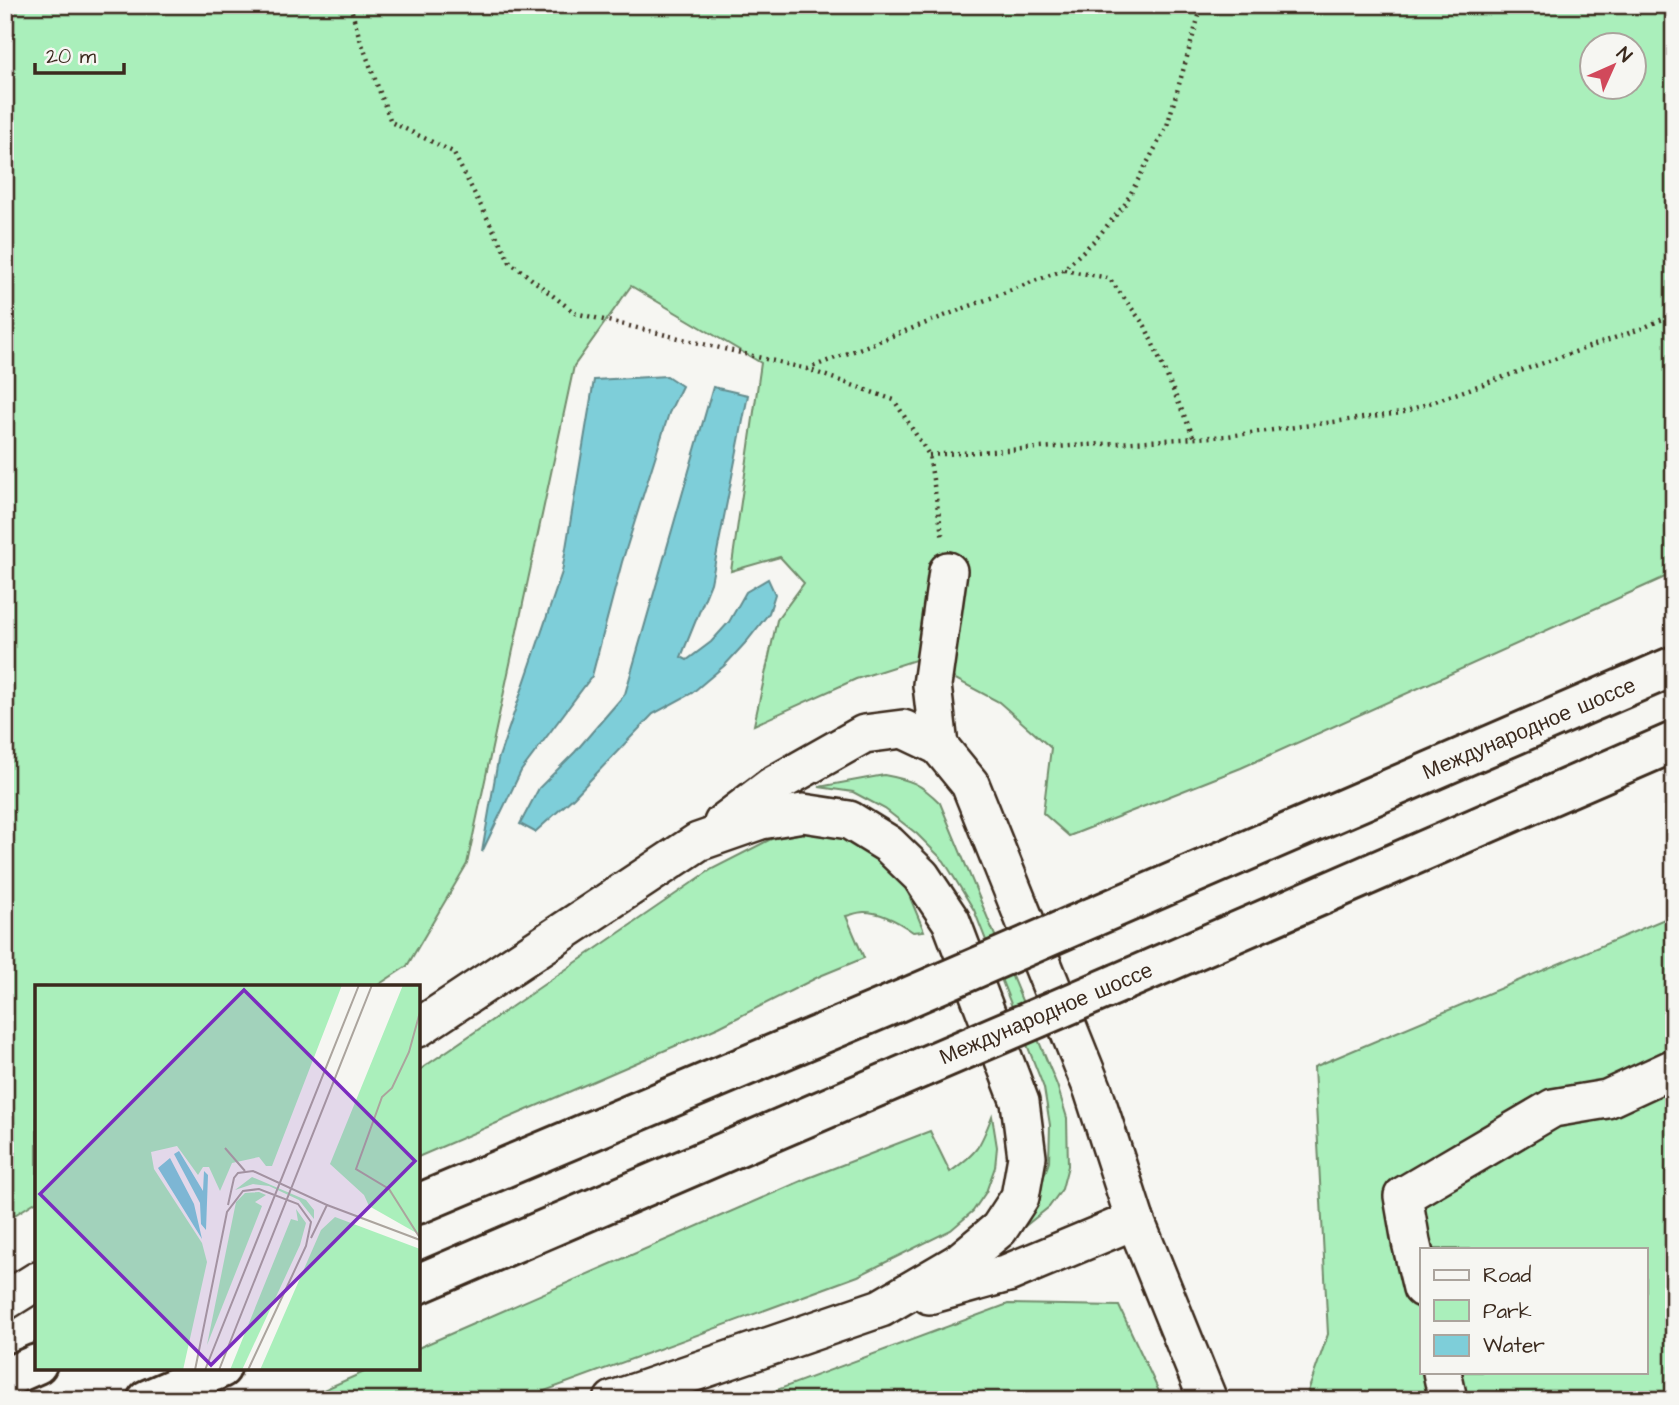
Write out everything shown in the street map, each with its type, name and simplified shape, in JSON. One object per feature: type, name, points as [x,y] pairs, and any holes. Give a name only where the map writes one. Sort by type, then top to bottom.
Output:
[{"type":"highway","name":"Международное шоссе","points":[[420,1203],[895,1003],[1674,666]]},
{"type":"highway","name":"Международное шоссе","points":[[420,1283],[1674,743]]},
{"type":"highway","points":[[5,1378],[35,1365]]},
{"type":"highway","points":[[147,1400],[216,1370]]},
{"type":"street","points":[[939,746],[932,685],[948,572]]},
{"type":"street","points":[[420,1027],[698,842],[772,786],[864,734],[903,729],[939,746],[970,784],[1093,1090],[1135,1220],[1208,1400]]},
{"type":"street","points":[[698,842],[761,820],[803,813],[849,820],[888,844],[921,876],[951,921],[1020,1102],[1027,1157],[1025,1170],[1020,1196],[999,1228],[958,1263],[881,1308]]},
{"type":"street","points":[[1420,1280],[1403,1196],[1553,1108],[1607,1100],[1674,1068]]},
{"type":"street","points":[[613,1400],[881,1308],[1008,1273],[1135,1220]]},
{"type":"street","points":[[5,1301],[35,1281]]},
{"type":"street","points":[[1442,1374],[1448,1400]]},
{"type":"path","points":[[350,5],[391,122],[453,152],[510,261],[575,313],[807,369],[894,400],[929,455],[948,572]]},
{"type":"path","points":[[807,369],[1063,270],[1096,239],[1125,204],[1167,126],[1202,5]]},
{"type":"path","points":[[1063,270],[1109,278],[1145,326],[1194,438]]},
{"type":"path","points":[[929,455],[1228,436],[1401,413],[1643,328],[1674,314]]},
{"type":"green space","points":[[5,5],[1674,5],[1674,573],[1241,768],[1069,836],[1043,813],[1051,748],[999,702],[918,659],[856,679],[754,725],[777,620],[804,583],[780,557],[731,571],[761,363],[631,286],[574,366],[467,864],[407,966],[378,985],[35,985],[35,1202],[5,1221]]},
{"type":"green space","points":[[884,775],[915,783],[940,803],[1057,1085],[1067,1118],[1068,1166],[1062,1189],[1049,1207],[1024,1227],[1049,1162],[1050,1125],[1044,1088],[974,910],[944,861],[917,834],[885,809],[853,792],[819,787]]},
{"type":"green space","points":[[819,830],[848,835],[885,861],[907,890],[924,931],[913,932],[890,918],[871,912],[846,916],[864,958],[820,976],[719,1027],[420,1156],[420,1070],[712,869],[771,839]]},
{"type":"green space","points":[[1674,915],[1674,1400],[1305,1400],[1328,1334],[1314,1067]]},
{"type":"green space","points":[[992,1116],[997,1147],[995,1167],[986,1192],[973,1211],[951,1230],[858,1276],[520,1400],[301,1400],[368,1370],[420,1370],[420,1347],[808,1178],[930,1131],[950,1172],[967,1159],[984,1135]]},
{"type":"green space","points":[[1008,1304],[1119,1306],[1163,1400],[750,1400]]},
{"type":"water","points":[[667,376],[682,386],[669,413],[622,562],[592,676],[521,771],[482,852],[498,760],[562,572],[594,380]]},
{"type":"water","points":[[713,387],[748,395],[711,583],[681,657],[687,660],[711,642],[729,622],[746,592],[768,579],[775,594],[769,613],[725,665],[692,693],[653,714],[574,797],[535,832],[520,824],[539,788],[575,752],[625,694]]}]
